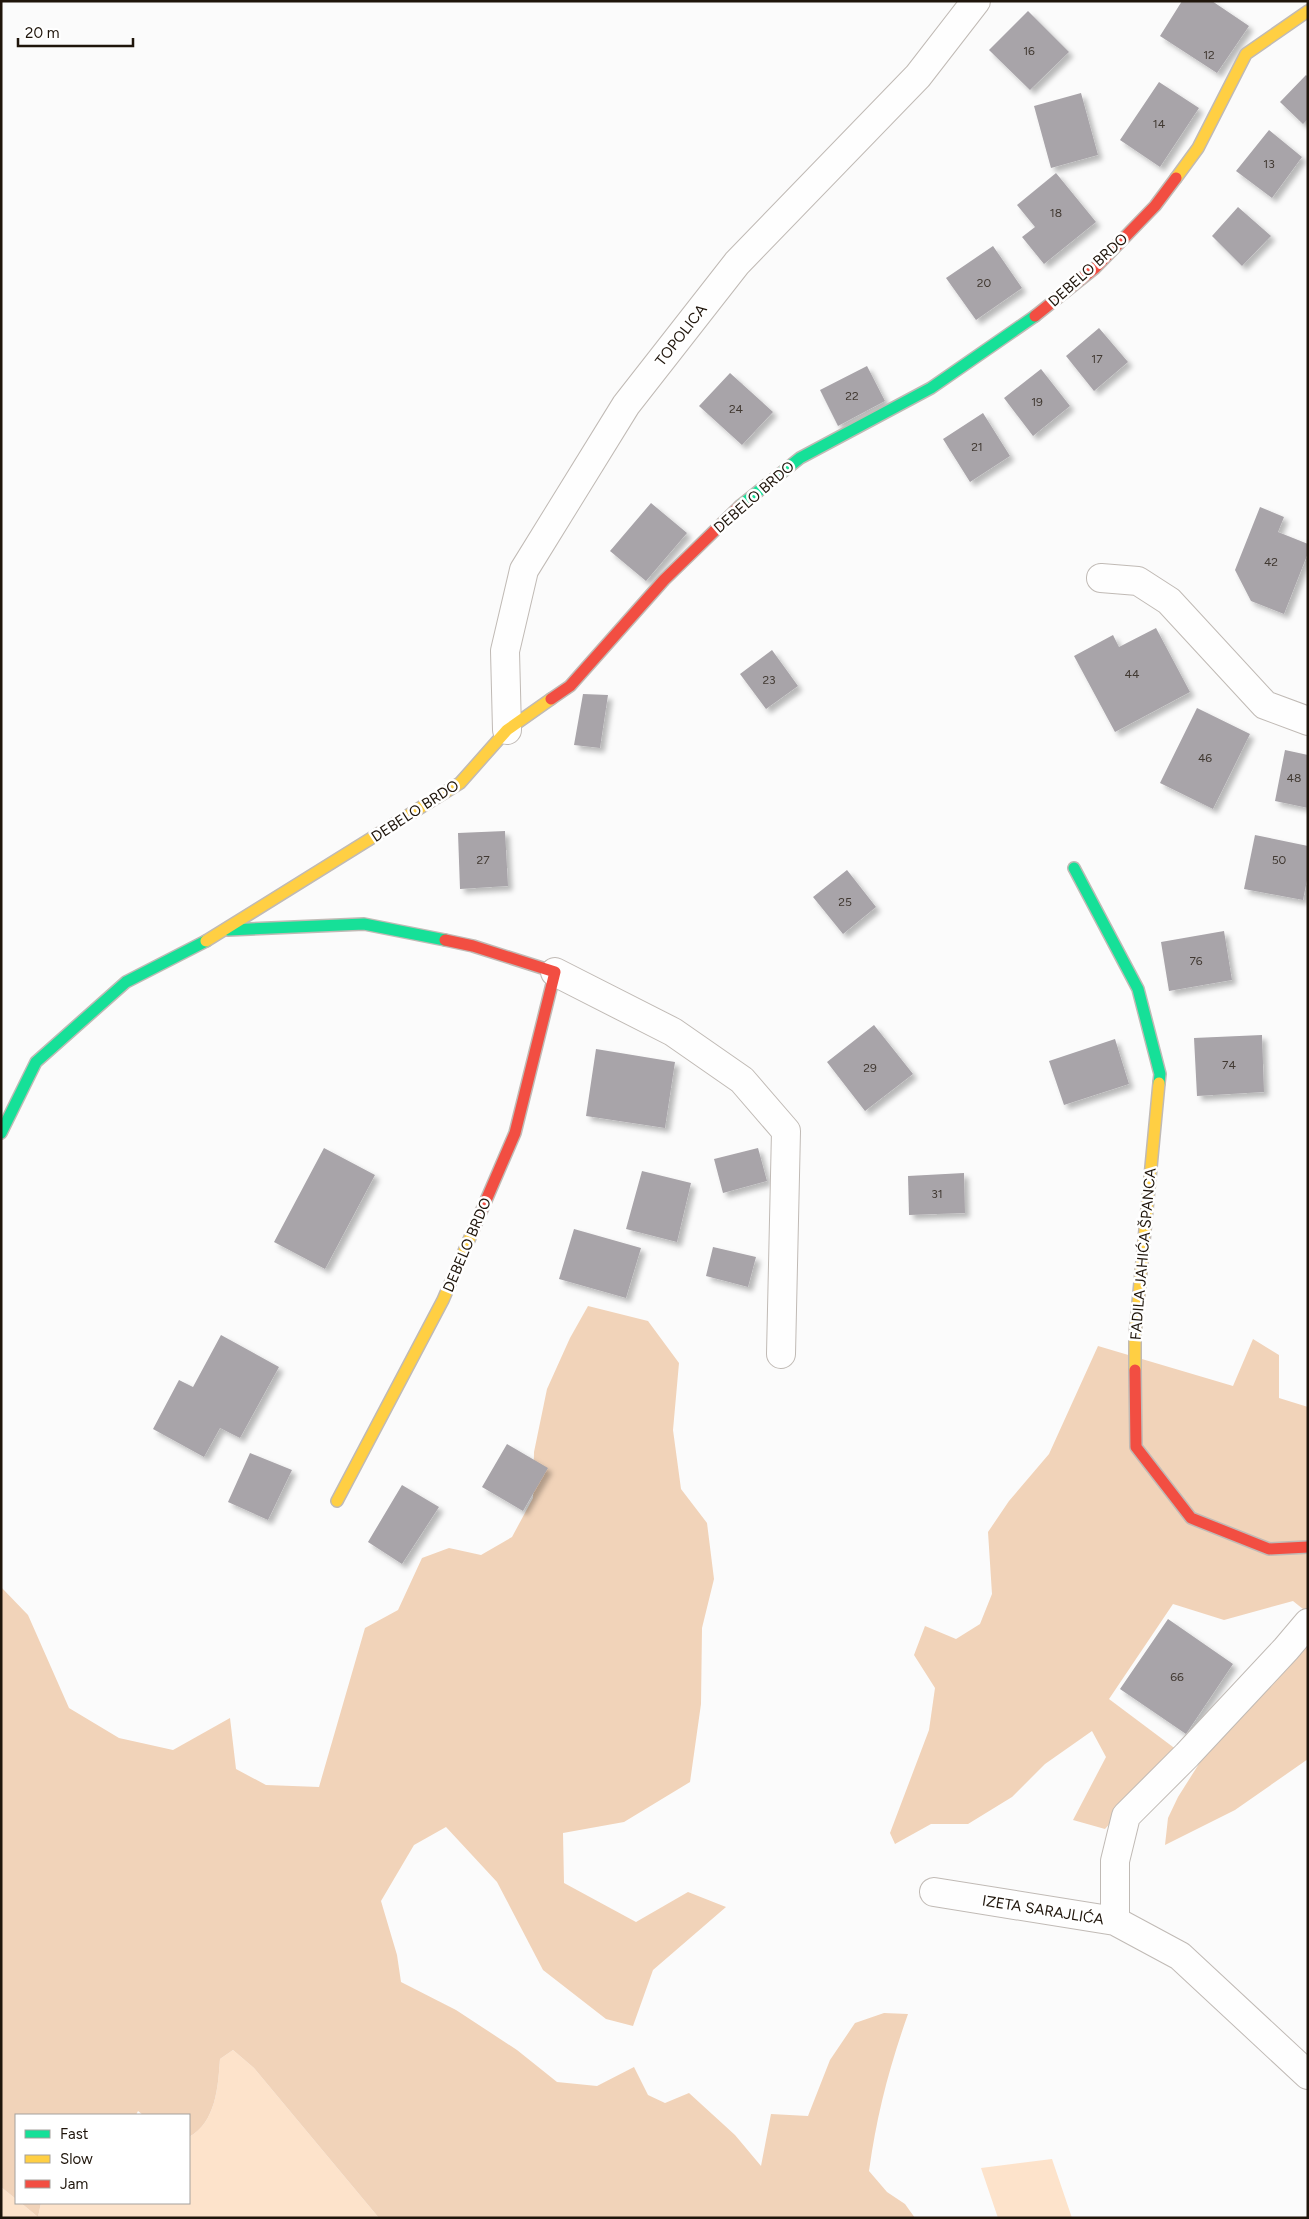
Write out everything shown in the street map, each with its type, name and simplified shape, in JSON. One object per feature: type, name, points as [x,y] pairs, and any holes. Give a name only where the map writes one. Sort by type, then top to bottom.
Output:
[{"type":"street","name":"TOPOLICA","points":[[507,730],[505,651],[524,570],[626,405],[737,263],[918,76],[976,1]]},
{"type":"street","name":"DEBELO BRDO","points":[[1,1134],[36,1062],[126,982],[224,931],[460,783],[507,730],[570,686],[664,580],[752,495],[800,458],[932,388],[1022,327],[1095,268],[1155,206],[1198,148],[1246,54],[1308,11]]},
{"type":"street","points":[[1101,578],[1138,581],[1169,600],[1265,705],[1308,721]]},
{"type":"street","name":"FADILA JAHIĆA ŠPANCA","points":[[1074,868],[1138,989],[1160,1074],[1135,1335],[1136,1447],[1191,1518],[1269,1549],[1308,1547]]},
{"type":"street","name":"DEBELO BRDO","points":[[224,931],[364,924],[473,946],[555,972],[673,1032],[742,1080],[786,1131],[781,1354]]},
{"type":"street","name":"DEBELO BRDO","points":[[338,1501],[443,1300],[515,1133],[555,972]]},
{"type":"street","points":[[1115,1921],[1115,1861],[1126,1816],[1187,1755],[1308,1623]]},
{"type":"street","name":"IZETA SARAJLIĆA","points":[[934,1892],[1115,1921],[1180,1956],[1308,2075]]},
{"type":"shaded area","points":[[588,1306],[648,1321],[679,1363],[673,1430],[681,1489],[707,1523],[714,1579],[702,1628],[701,1704],[690,1782],[624,1822],[563,1833],[564,1883],[636,1922],[688,1892],[726,1907],[653,1970],[633,2026],[606,2019],[543,1970],[497,1882],[446,1827],[414,1845],[381,1901],[397,1955],[401,1982],[456,2010],[517,2050],[557,2082],[597,2086],[634,2067],[648,2095],[665,2103],[689,2093],[735,2135],[761,2166],[771,2114],[808,2116],[830,2060],[855,2023],[884,2013],[908,2014],[884,2091],[869,2171],[887,2192],[905,2204],[915,2218],[379,2218],[254,2068],[233,2050],[220,2059],[214,2103],[205,2122],[190,2136],[190,2114],[142,2114],[138,2111],[136,2114],[15,2114],[15,2198],[1,2187],[1,1587],[28,1615],[69,1708],[119,1738],[173,1750],[230,1718],[236,1769],[266,1785],[319,1787],[365,1628],[398,1610],[422,1558],[449,1548],[481,1555],[512,1537],[533,1498],[534,1452],[547,1389],[570,1338]]},
{"type":"shaded area","points":[[1253,1339],[1279,1355],[1279,1398],[1308,1407],[1308,1613],[1293,1601],[1224,1620],[1173,1604],[1109,1699],[1177,1750],[1105,1829],[1073,1820],[1106,1757],[1092,1731],[1045,1764],[1012,1797],[968,1824],[931,1824],[895,1844],[890,1833],[929,1730],[935,1688],[914,1655],[925,1626],[956,1639],[980,1624],[992,1594],[988,1532],[1009,1501],[1049,1454],[1098,1346],[1233,1386]]},
{"type":"shaded area","points":[[1308,1640],[1308,1759],[1235,1810],[1165,1845],[1168,1818],[1178,1797],[1221,1729]]},
{"type":"shaded area","points":[[233,2050],[254,2068],[379,2218],[1,2218],[1,2187],[15,2198],[15,2204],[22,2204],[38,2217],[41,2204],[190,2204],[190,2136],[205,2122],[214,2103],[220,2059]]},
{"type":"shaded area","points":[[1052,2159],[1072,2218],[998,2218],[981,2168]]},
{"type":"shaded area","points":[[22,2204],[41,2204],[38,2217]]},
{"type":"building","points":[[1182,1],[1212,1],[1249,26],[1217,73],[1160,36]]},
{"type":"building","points":[[1028,11],[1069,52],[1030,90],[989,50]]},
{"type":"building","points":[[1306,75],[1308,77],[1308,119],[1303,124],[1280,102]]},
{"type":"building","points":[[1159,82],[1199,108],[1160,167],[1120,140]]},
{"type":"building","points":[[1081,93],[1098,155],[1051,168],[1034,106]]},
{"type":"building","points":[[1269,130],[1302,157],[1272,198],[1236,171]]},
{"type":"building","points":[[1056,173],[1096,222],[1044,264],[1022,237],[1035,227],[1017,205]]},
{"type":"building","points":[[1238,207],[1271,236],[1242,266],[1212,236]]},
{"type":"building","points":[[993,246],[1022,288],[976,320],[946,278]]},
{"type":"building","points":[[1099,328],[1128,362],[1094,391],[1066,356]]},
{"type":"building","points":[[867,366],[885,401],[838,426],[820,390]]},
{"type":"building","points":[[1041,369],[1070,406],[1033,436],[1004,398]]},
{"type":"building","points":[[730,373],[773,412],[742,445],[699,406]]},
{"type":"building","points":[[983,413],[1010,456],[970,482],[943,439]]},
{"type":"building","points":[[651,503],[687,533],[646,581],[610,551]]},
{"type":"building","points":[[1260,507],[1284,517],[1278,532],[1308,544],[1308,553],[1284,614],[1251,601],[1235,570]]},
{"type":"building","points":[[1156,628],[1190,692],[1115,732],[1074,656],[1113,635],[1119,647]]},
{"type":"building","points":[[772,650],[798,686],[766,709],[740,674]]},
{"type":"building","points":[[583,694],[608,695],[600,748],[574,745]]},
{"type":"building","points":[[1197,708],[1250,734],[1213,809],[1160,783]]},
{"type":"building","points":[[1285,750],[1308,755],[1308,808],[1275,801]]},
{"type":"building","points":[[505,831],[508,886],[460,889],[458,833]]},
{"type":"building","points":[[1255,835],[1308,846],[1308,875],[1303,900],[1244,889]]},
{"type":"building","points":[[847,870],[876,907],[843,934],[813,897]]},
{"type":"building","points":[[1224,931],[1232,980],[1169,991],[1161,942]]},
{"type":"building","points":[[874,1025],[913,1074],[865,1111],[827,1062]]},
{"type":"building","points":[[1262,1035],[1264,1092],[1197,1096],[1194,1038]]},
{"type":"building","points":[[1115,1039],[1129,1084],[1064,1105],[1049,1061]]},
{"type":"building","points":[[596,1049],[675,1062],[665,1128],[586,1116]]},
{"type":"building","points":[[324,1148],[375,1175],[325,1269],[274,1242]]},
{"type":"building","points":[[758,1148],[767,1181],[723,1193],[714,1159]]},
{"type":"building","points":[[642,1171],[691,1183],[677,1242],[626,1229]]},
{"type":"building","points":[[964,1173],[965,1213],[909,1215],[908,1176]]},
{"type":"building","points":[[574,1229],[641,1248],[626,1298],[559,1279]]},
{"type":"building","points":[[713,1247],[756,1257],[748,1287],[706,1276]]},
{"type":"building","points":[[221,1335],[279,1367],[240,1438],[220,1428],[204,1457],[153,1429],[179,1380],[193,1387]]},
{"type":"building","points":[[507,1444],[548,1468],[523,1511],[482,1487]]},
{"type":"building","points":[[250,1453],[292,1470],[268,1520],[228,1502]]},
{"type":"building","points":[[402,1485],[439,1507],[402,1564],[368,1542]]},
{"type":"building","points":[[1168,1619],[1233,1664],[1186,1734],[1120,1689]]},
{"type":"traffic: fast","points":[[740,506],[800,458],[931,388],[1035,316]]},
{"type":"traffic: fast","points":[[1074,868],[1138,989],[1160,1074],[1159,1083]]},
{"type":"traffic: fast","points":[[228,930],[364,924],[445,940]]},
{"type":"traffic: fast","points":[[1,1133],[36,1062],[126,982],[206,941]]},
{"type":"traffic: slow","points":[[1176,178],[1198,148],[1246,54],[1308,11]]},
{"type":"traffic: slow","points":[[206,941],[460,783],[507,730],[551,699]]},
{"type":"traffic: slow","points":[[1135,1370],[1135,1335],[1159,1083]]},
{"type":"traffic: slow","points":[[337,1501],[443,1300],[475,1226]]},
{"type":"traffic: jam","points":[[1035,316],[1095,268],[1155,206],[1176,178]]},
{"type":"traffic: jam","points":[[551,699],[570,686],[664,580],[740,506]]},
{"type":"traffic: jam","points":[[445,940],[473,946],[555,972],[515,1133],[475,1226]]},
{"type":"traffic: jam","points":[[1135,1370],[1136,1447],[1191,1518],[1269,1549],[1308,1547]]}]
